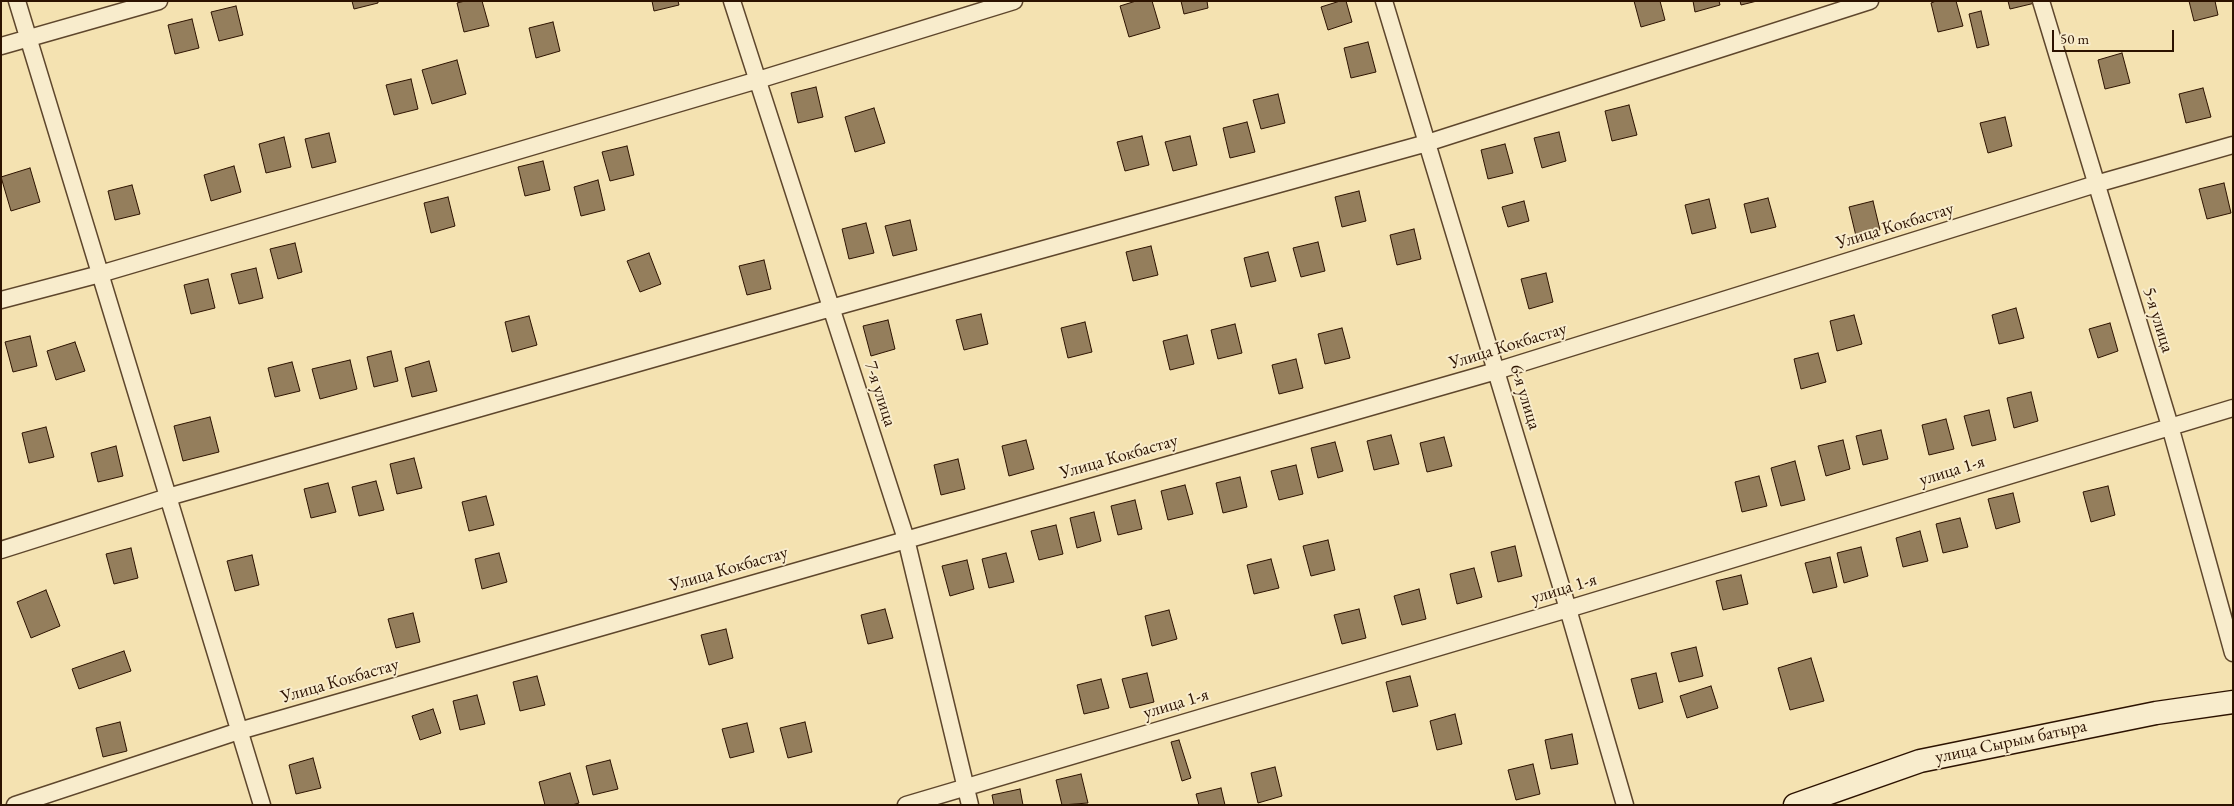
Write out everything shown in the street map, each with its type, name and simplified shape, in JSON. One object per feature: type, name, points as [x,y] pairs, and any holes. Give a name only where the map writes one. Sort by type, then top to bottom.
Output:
[{"type":"street","points":[[17,1],[262,805]]},
{"type":"street","points":[[1,46],[159,1]]},
{"type":"street","name":"7-я улица","points":[[732,1],[906,538],[970,805]]},
{"type":"street","points":[[1,300],[100,274],[758,80],[1014,1]]},
{"type":"street","name":"6-я улица","points":[[1384,1],[1568,609],[1625,805]]},
{"type":"street","points":[[1,550],[168,497],[831,308],[1427,144],[1870,1]]},
{"type":"street","name":"5-я улица","points":[[2041,1],[2170,426],[2233,653]]},
{"type":"street","name":"Улица Кокбастау","points":[[15,805],[239,731],[906,538],[1496,371],[2096,184],[2233,145]]},
{"type":"street","name":"улица 1-я","points":[[906,805],[1568,609],[2233,408]]},
{"type":"street","name":"улица Сырым батыра","points":[[1795,805],[1920,761],[2156,713],[2233,702]]},
{"type":"building","points":[[352,1],[378,1],[378,3],[354,9]]},
{"type":"building","points":[[482,1],[489,26],[464,32],[457,3]]},
{"type":"building","points":[[652,1],[678,1],[679,5],[654,11]]},
{"type":"building","points":[[1136,1],[1152,1],[1160,28],[1129,37],[1120,6]]},
{"type":"building","points":[[1181,1],[1207,1],[1208,8],[1184,14]]},
{"type":"building","points":[[1346,1],[1352,22],[1328,30],[1321,7]]},
{"type":"building","points":[[1634,1],[1660,1],[1665,20],[1641,27]]},
{"type":"building","points":[[1693,1],[1719,1],[1720,5],[1695,12]]},
{"type":"building","points":[[1740,1],[1757,1],[1741,5]]},
{"type":"building","points":[[1936,1],[1956,1],[1963,26],[1938,32],[1931,3]]},
{"type":"building","points":[[2008,1],[2034,1],[2035,3],[2010,9]]},
{"type":"building","points":[[2189,1],[2215,1],[2218,15],[2194,21]]},
{"type":"building","points":[[236,6],[243,35],[219,41],[211,12]]},
{"type":"building","points":[[1981,11],[1989,45],[1977,48],[1969,14]]},
{"type":"building","points":[[192,19],[199,48],[175,54],[168,25]]},
{"type":"building","points":[[553,22],[560,51],[536,58],[529,28]]},
{"type":"building","points":[[1368,42],[1376,72],[1351,78],[1344,48]]},
{"type":"building","points":[[2122,53],[2130,83],[2105,89],[2098,60]]},
{"type":"building","points":[[457,60],[466,94],[432,104],[422,70]]},
{"type":"building","points":[[411,79],[418,109],[394,115],[386,85]]},
{"type":"building","points":[[816,87],[823,117],[798,123],[791,93]]},
{"type":"building","points":[[2203,88],[2211,117],[2186,123],[2179,94]]},
{"type":"building","points":[[1278,94],[1285,123],[1261,129],[1253,100]]},
{"type":"building","points":[[1629,105],[1637,135],[1612,141],[1605,111]]},
{"type":"building","points":[[874,108],[885,143],[855,152],[845,117]]},
{"type":"building","points":[[2005,117],[2012,146],[1988,153],[1980,123]]},
{"type":"building","points":[[1247,122],[1255,152],[1230,158],[1223,128]]},
{"type":"building","points":[[1559,132],[1566,161],[1542,168],[1534,138]]},
{"type":"building","points":[[329,133],[336,162],[312,168],[305,139]]},
{"type":"building","points":[[1142,136],[1149,165],[1125,171],[1117,142]]},
{"type":"building","points":[[1190,136],[1197,165],[1173,171],[1165,142]]},
{"type":"building","points":[[284,137],[291,167],[266,173],[259,144]]},
{"type":"building","points":[[1505,144],[1513,173],[1488,179],[1481,150]]},
{"type":"building","points":[[627,146],[634,175],[610,181],[602,152]]},
{"type":"building","points":[[543,161],[550,190],[525,196],[518,167]]},
{"type":"building","points":[[234,166],[241,192],[211,201],[204,175]]},
{"type":"building","points":[[30,168],[40,202],[11,211],[1,177]]},
{"type":"building","points":[[598,180],[605,210],[581,216],[574,187]]},
{"type":"building","points":[[2224,183],[2231,213],[2207,219],[2199,189]]},
{"type":"building","points":[[132,185],[140,214],[115,220],[108,191]]},
{"type":"building","points":[[1359,191],[1366,221],[1342,227],[1335,197]]},
{"type":"building","points":[[448,197],[455,226],[431,233],[424,203]]},
{"type":"building","points":[[1768,198],[1776,227],[1751,233],[1744,204]]},
{"type":"building","points":[[1709,199],[1716,228],[1692,234],[1685,205]]},
{"type":"building","points":[[1524,201],[1529,221],[1508,227],[1502,207]]},
{"type":"building","points":[[1873,201],[1880,230],[1856,236],[1849,207]]},
{"type":"building","points":[[910,220],[917,250],[893,256],[885,226]]},
{"type":"building","points":[[866,223],[874,253],[849,259],[842,229]]},
{"type":"building","points":[[1414,229],[1421,259],[1397,265],[1390,235]]},
{"type":"building","points":[[1318,242],[1325,271],[1301,277],[1293,248]]},
{"type":"building","points":[[295,243],[302,272],[278,279],[270,249]]},
{"type":"building","points":[[1151,246],[1158,275],[1133,281],[1126,252]]},
{"type":"building","points":[[1268,252],[1276,281],[1251,287],[1244,258]]},
{"type":"building","points":[[649,253],[661,284],[640,292],[627,261]]},
{"type":"building","points":[[764,260],[771,289],[747,295],[739,266]]},
{"type":"building","points":[[256,268],[263,298],[239,304],[231,274]]},
{"type":"building","points":[[1546,273],[1553,302],[1529,309],[1521,279]]},
{"type":"building","points":[[208,279],[215,308],[191,314],[184,285]]},
{"type":"building","points":[[2016,308],[2024,338],[1999,344],[1992,315]]},
{"type":"building","points":[[981,314],[988,344],[964,350],[956,320]]},
{"type":"building","points":[[1854,315],[1862,344],[1837,351],[1830,321]]},
{"type":"building","points":[[529,316],[537,345],[512,352],[505,322]]},
{"type":"building","points":[[888,320],[895,349],[871,356],[863,326]]},
{"type":"building","points":[[1085,322],[1092,352],[1068,358],[1061,328]]},
{"type":"building","points":[[2110,323],[2118,351],[2098,358],[2089,329]]},
{"type":"building","points":[[1235,324],[1242,353],[1218,359],[1211,330]]},
{"type":"building","points":[[1342,328],[1350,358],[1325,364],[1318,334]]},
{"type":"building","points":[[1187,335],[1194,364],[1170,370],[1163,341]]},
{"type":"building","points":[[30,336],[37,366],[13,372],[5,342]]},
{"type":"building","points":[[75,342],[85,371],[56,380],[47,351]]},
{"type":"building","points":[[391,351],[398,381],[374,387],[367,357]]},
{"type":"building","points":[[1818,353],[1826,382],[1801,389],[1794,359]]},
{"type":"building","points":[[1296,359],[1303,388],[1279,394],[1272,365]]},
{"type":"building","points":[[350,360],[357,389],[320,399],[312,369]]},
{"type":"building","points":[[429,361],[437,391],[412,397],[405,368]]},
{"type":"building","points":[[292,362],[300,391],[275,397],[268,368]]},
{"type":"building","points":[[2031,392],[2038,421],[2014,428],[2007,398]]},
{"type":"building","points":[[1989,410],[1996,440],[1972,446],[1964,416]]},
{"type":"building","points":[[210,417],[219,452],[183,461],[174,426]]},
{"type":"building","points":[[1946,419],[1954,449],[1929,455],[1922,425]]},
{"type":"building","points":[[46,427],[54,457],[29,463],[22,433]]},
{"type":"building","points":[[1881,430],[1888,459],[1863,465],[1856,436]]},
{"type":"building","points":[[1391,435],[1399,464],[1374,470],[1367,441]]},
{"type":"building","points":[[1444,437],[1452,466],[1427,472],[1420,443]]},
{"type":"building","points":[[1026,440],[1034,469],[1009,476],[1002,446]]},
{"type":"building","points":[[1843,440],[1850,469],[1826,476],[1818,446]]},
{"type":"building","points":[[1335,442],[1343,471],[1318,478],[1311,448]]},
{"type":"building","points":[[116,446],[123,476],[98,482],[91,453]]},
{"type":"building","points":[[414,458],[422,488],[397,494],[390,464]]},
{"type":"building","points":[[958,459],[965,489],[941,495],[934,465]]},
{"type":"building","points":[[1795,461],[1805,500],[1781,506],[1771,468]]},
{"type":"building","points":[[1296,465],[1303,494],[1279,500],[1271,471]]},
{"type":"building","points":[[1759,476],[1767,506],[1742,512],[1735,482]]},
{"type":"building","points":[[1240,477],[1247,507],[1223,513],[1216,483]]},
{"type":"building","points":[[376,481],[384,510],[359,516],[352,487]]},
{"type":"building","points":[[328,483],[336,512],[311,518],[304,489]]},
{"type":"building","points":[[1185,485],[1193,514],[1168,520],[1161,491]]},
{"type":"building","points":[[2108,486],[2115,515],[2091,522],[2083,492]]},
{"type":"building","points":[[2013,493],[2020,522],[1996,529],[1988,499]]},
{"type":"building","points":[[486,496],[494,525],[469,531],[462,502]]},
{"type":"building","points":[[1135,500],[1142,529],[1118,535],[1111,506]]},
{"type":"building","points":[[1094,512],[1101,541],[1077,548],[1070,518]]},
{"type":"building","points":[[1960,518],[1968,547],[1943,553],[1936,524]]},
{"type":"building","points":[[1056,525],[1063,554],[1039,560],[1031,531]]},
{"type":"building","points":[[1920,531],[1928,561],[1903,567],[1896,538]]},
{"type":"building","points":[[1328,540],[1335,570],[1311,576],[1303,546]]},
{"type":"building","points":[[1515,546],[1522,576],[1498,582],[1491,552]]},
{"type":"building","points":[[1861,547],[1868,576],[1844,583],[1837,553]]},
{"type":"building","points":[[131,548],[138,578],[114,584],[106,554]]},
{"type":"building","points":[[499,553],[507,582],[482,589],[475,559]]},
{"type":"building","points":[[1006,553],[1014,582],[989,588],[982,559]]},
{"type":"building","points":[[252,555],[259,585],[235,591],[227,561]]},
{"type":"building","points":[[1830,557],[1837,587],[1813,593],[1805,563]]},
{"type":"building","points":[[1271,559],[1279,588],[1254,594],[1247,565]]},
{"type":"building","points":[[967,560],[974,589],[950,596],[942,566]]},
{"type":"building","points":[[1474,568],[1482,597],[1457,604],[1450,574]]},
{"type":"building","points":[[1741,575],[1748,604],[1723,610],[1716,581]]},
{"type":"building","points":[[1419,589],[1426,619],[1402,625],[1394,596]]},
{"type":"building","points":[[46,590],[60,626],[31,638],[17,602]]},
{"type":"building","points":[[885,609],[893,638],[868,644],[861,615]]},
{"type":"building","points":[[1359,609],[1366,638],[1342,644],[1334,615]]},
{"type":"building","points":[[1169,610],[1177,639],[1152,646],[1145,616]]},
{"type":"building","points":[[413,613],[420,642],[396,648],[388,619]]},
{"type":"building","points":[[726,629],[733,658],[709,665],[701,635]]},
{"type":"building","points":[[1696,647],[1703,676],[1679,682],[1671,653]]},
{"type":"building","points":[[124,651],[131,671],[79,689],[72,669]]},
{"type":"building","points":[[1811,658],[1824,701],[1790,710],[1778,668]]},
{"type":"building","points":[[1147,673],[1154,702],[1130,708],[1122,679]]},
{"type":"building","points":[[1656,673],[1663,702],[1639,709],[1631,679]]},
{"type":"building","points":[[537,676],[545,705],[520,711],[513,682]]},
{"type":"building","points":[[1410,676],[1418,706],[1393,712],[1386,682]]},
{"type":"building","points":[[1101,679],[1109,708],[1084,714],[1077,685]]},
{"type":"building","points":[[1711,686],[1718,708],[1687,718],[1680,696]]},
{"type":"building","points":[[477,695],[485,724],[460,730],[453,701]]},
{"type":"building","points":[[433,709],[441,733],[420,740],[412,716]]},
{"type":"building","points":[[1455,714],[1462,744],[1437,750],[1430,721]]},
{"type":"building","points":[[120,722],[127,751],[103,757],[96,728]]},
{"type":"building","points":[[805,722],[812,752],[788,758],[780,728]]},
{"type":"building","points":[[747,723],[754,752],[730,758],[722,729]]},
{"type":"building","points":[[1572,734],[1578,764],[1551,769],[1545,740]]},
{"type":"building","points":[[1179,740],[1191,778],[1182,781],[1171,742]]},
{"type":"building","points":[[313,758],[321,788],[296,794],[289,765]]},
{"type":"building","points":[[610,760],[618,789],[593,795],[586,766]]},
{"type":"building","points":[[1533,764],[1540,794],[1516,800],[1508,770]]},
{"type":"building","points":[[1275,767],[1282,796],[1258,803],[1251,773]]},
{"type":"building","points":[[570,773],[579,803],[572,805],[545,805],[539,782]]},
{"type":"building","points":[[1081,774],[1088,803],[1062,805],[1056,780]]},
{"type":"building","points":[[1221,788],[1225,805],[1199,805],[1196,794]]},
{"type":"building","points":[[1020,789],[1023,805],[994,805],[992,795]]}]
